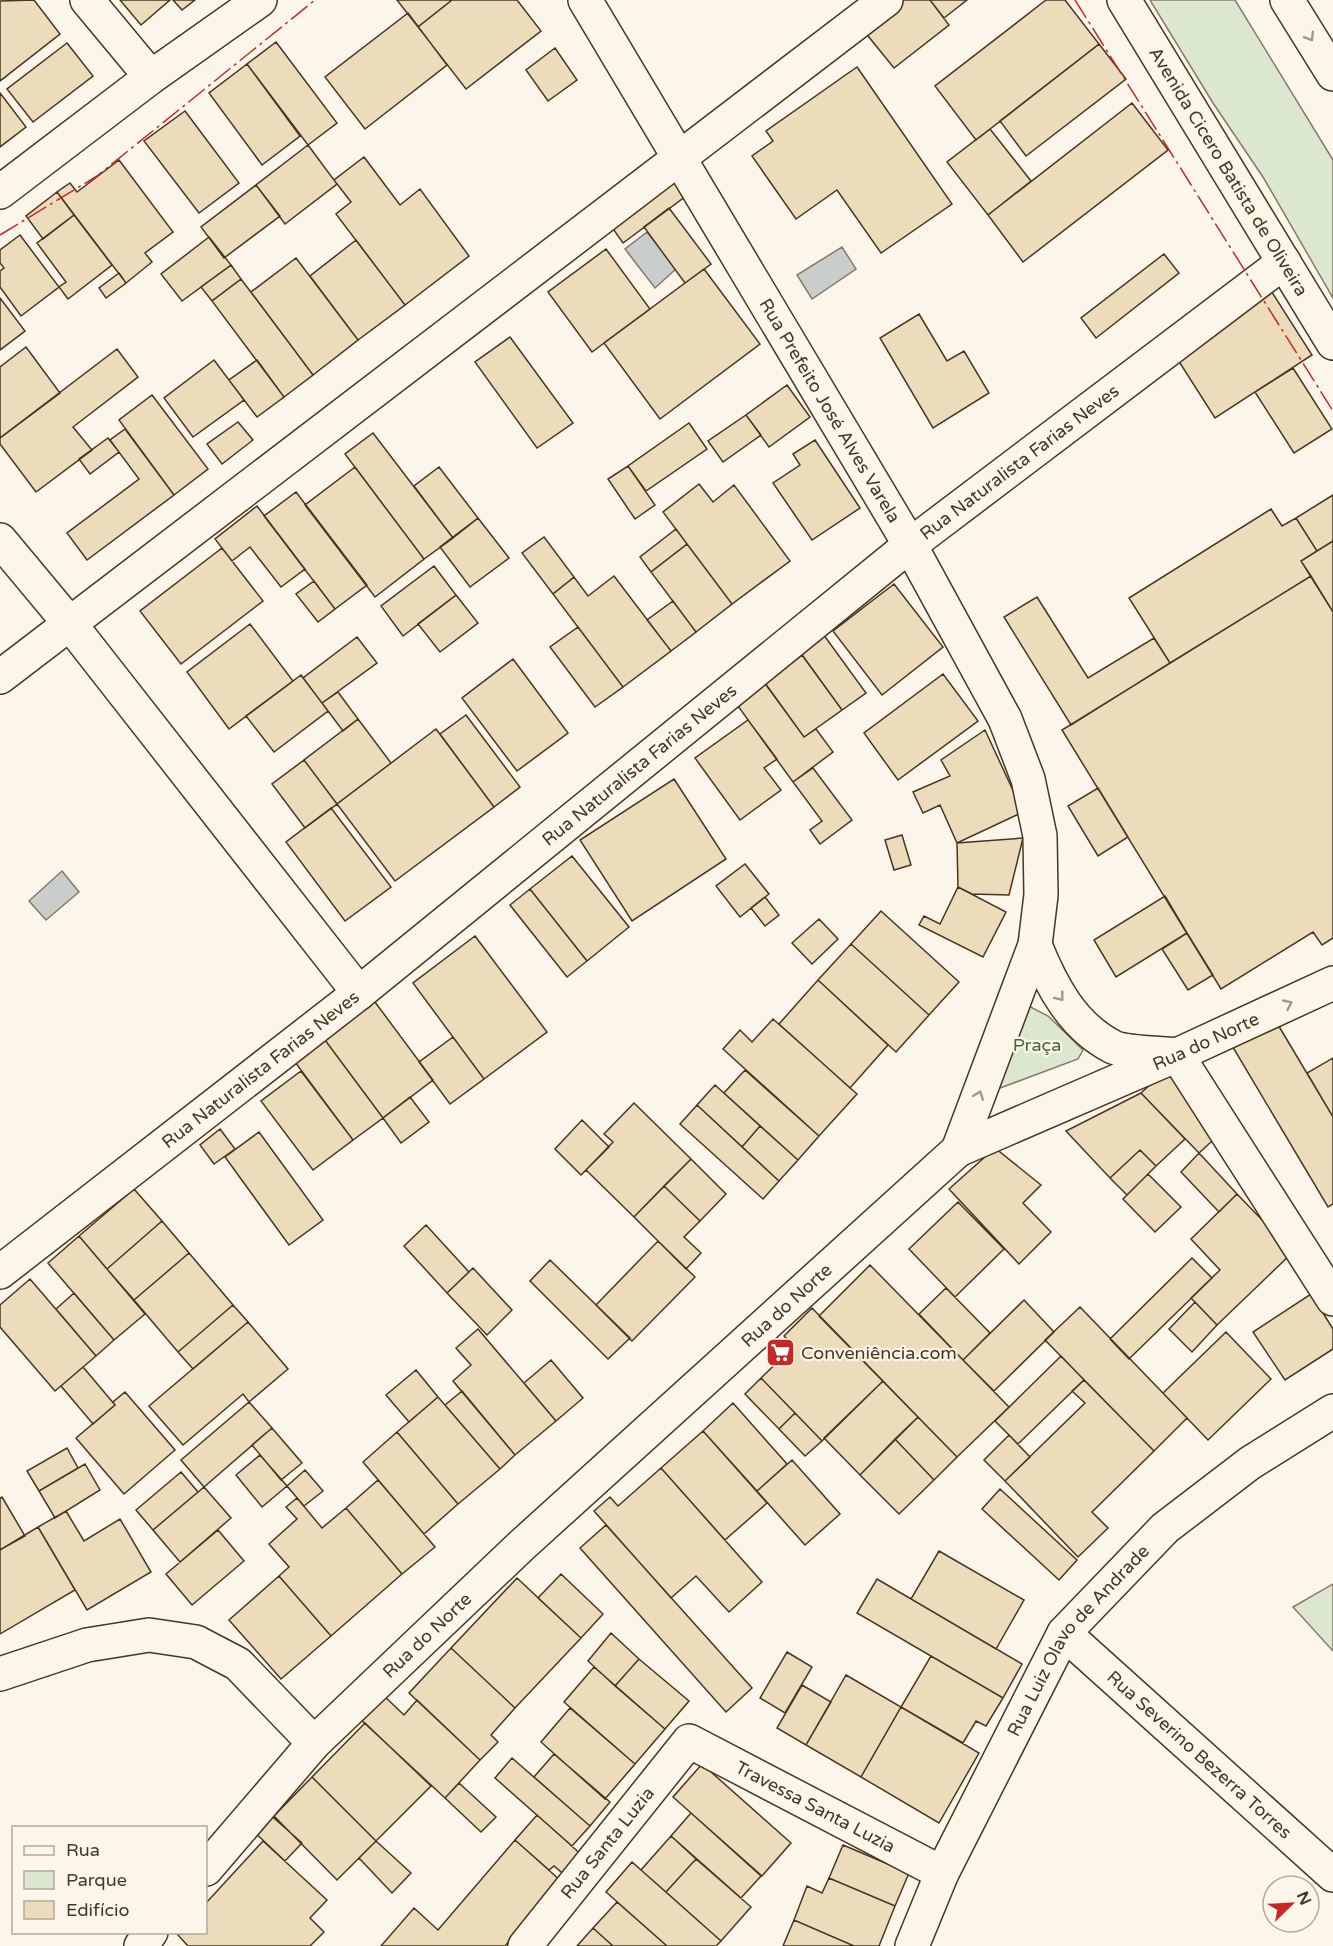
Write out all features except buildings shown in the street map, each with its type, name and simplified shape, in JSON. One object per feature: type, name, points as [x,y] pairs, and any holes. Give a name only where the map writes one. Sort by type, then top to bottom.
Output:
[{"type":"main road","points":[[87,0],[151,77]]},
{"type":"main road","points":[[0,192],[151,77],[260,0]]},
{"type":"main road","name":"Rua Prefeito José Alves Varela","points":[[585,0],[910,544],[1005,719],[1028,779],[1040,836],[1041,895],[1035,945],[958,1150]]},
{"type":"main road","points":[[0,677],[886,0]]},
{"type":"main road","name":"Avenida Cicero Batista de Oliveira","points":[[1124,0],[1333,343]]},
{"type":"main road","points":[[1287,0],[1333,74]]},
{"type":"main road","name":"Rua Naturalista Farias Neves","points":[[0,1272],[359,993],[910,544],[1284,262]]},
{"type":"main road","points":[[0,540],[70,624],[359,993]]},
{"type":"main road","name":"Rua Prefeito José Alves Varela","points":[[1035,945],[1052,986],[1079,1021],[1114,1048],[1177,1055]]},
{"type":"main road","name":"Rua do Norte","points":[[207,1868],[314,1743],[521,1546],[958,1150],[1177,1055],[1333,983]]},
{"type":"main road","points":[[1177,1055],[1333,1299]]},
{"type":"main road","name":"Rua Luiz Olavo de Andrade","points":[[912,1946],[942,1873],[1064,1633],[1166,1528],[1250,1463],[1333,1411]]},
{"type":"main road","name":"Rua Severino Bezerra Torres","points":[[1064,1633],[1333,1875]]},
{"type":"main road","points":[[0,1674],[87,1645],[149,1635],[196,1642],[238,1664],[314,1743]]},
{"type":"main road","name":"Travessa Santa Luzia","points":[[689,1741],[942,1873]]},
{"type":"main road","name":"Rua Santa Luzia","points":[[525,1946],[689,1741]]},
{"type":"green space","points":[[1150,0],[1235,0],[1333,160],[1333,298],[1263,177],[1213,103]]},
{"type":"green space","name":"Praça","points":[[1023,1003],[1048,1016],[1083,1050],[1078,1059],[984,1094]]},
{"type":"green space","points":[[1333,1584],[1333,1651],[1293,1607]]},
{"type":"shaded area","points":[[647,232],[676,269],[655,288],[625,249]]},
{"type":"shaded area","points":[[842,247],[856,269],[812,299],[797,275]]},
{"type":"shaded area","points":[[62,871],[79,892],[46,920],[29,901]]},
{"type":"power","points":[[0,235],[97,176],[315,0]]},
{"type":"power","points":[[1075,0],[1333,411]]},
{"type":"place","name":"Conveniência.com","points":[[780,1353]]}]
